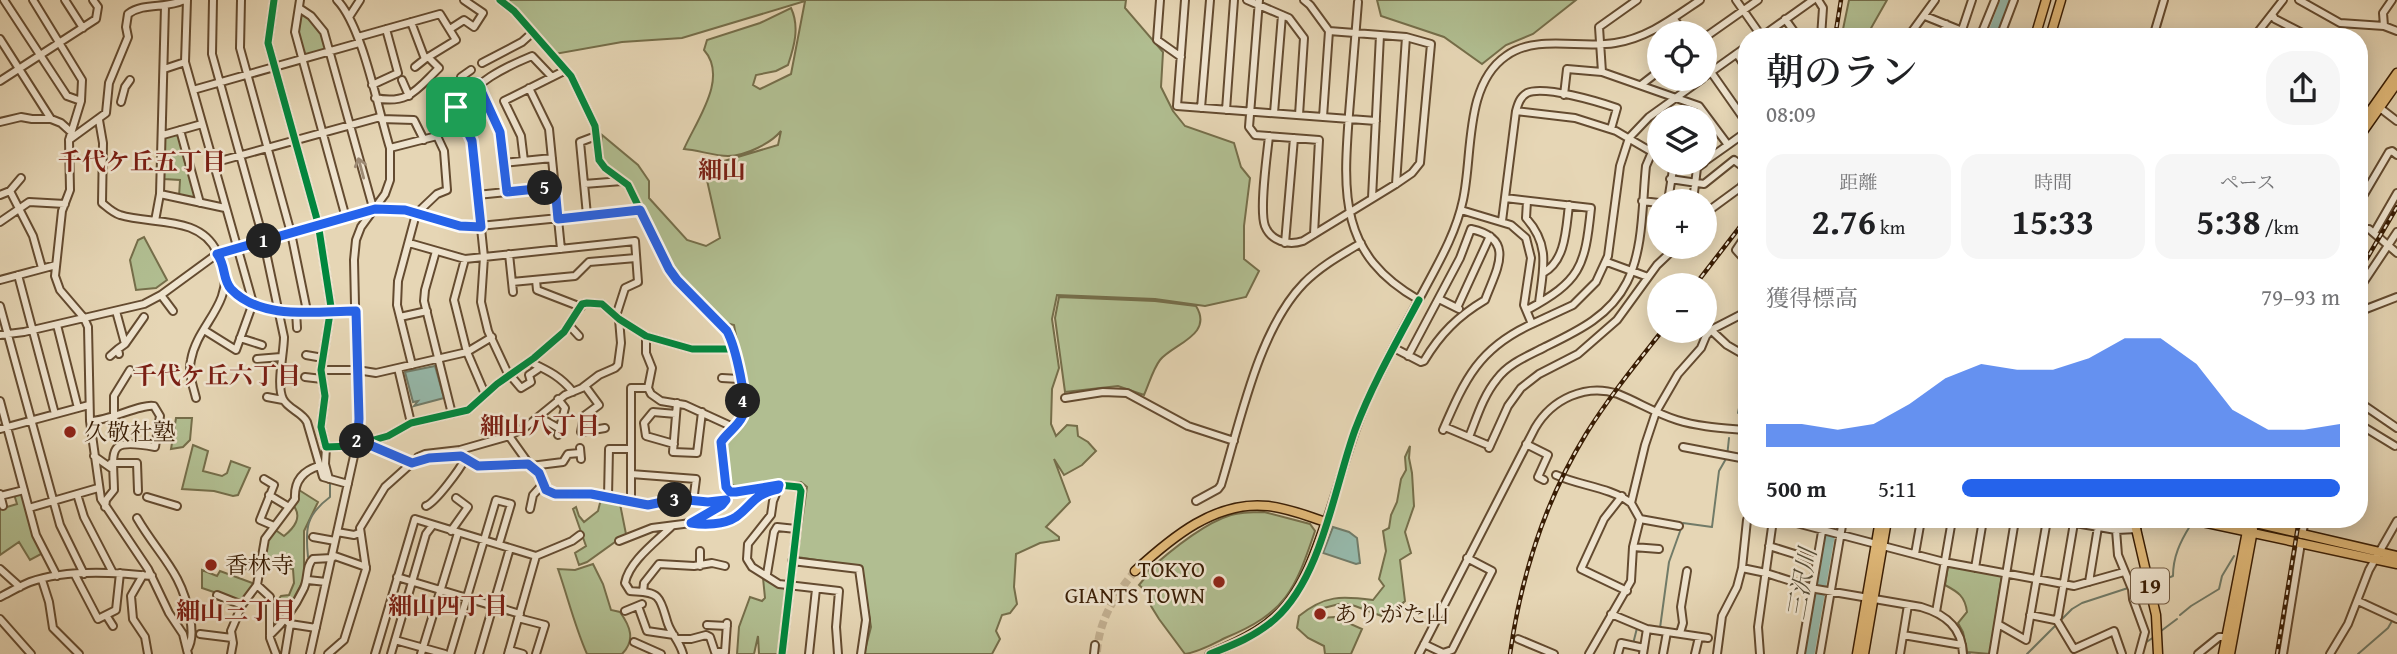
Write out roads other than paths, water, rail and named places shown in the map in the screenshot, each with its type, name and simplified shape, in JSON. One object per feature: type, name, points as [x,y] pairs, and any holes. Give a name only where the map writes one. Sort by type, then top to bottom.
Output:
[{"type":"main road","points":[[2038,28],[2046,0]]},
{"type":"main road","points":[[2053,28],[2061,0]]},
{"type":"main road","points":[[2368,114],[2397,73]]},
{"type":"main road","points":[[2368,125],[2397,83]]},
{"type":"main road","points":[[1135,571],[1190,528],[1214,514],[1232,508],[1250,505],[1275,507],[1326,522],[1307,576],[1284,611],[1253,635],[1210,654]]},
{"type":"main road","points":[[1857,654],[1870,598],[1880,528]]},
{"type":"main road","points":[[1879,545],[1884,528]]},
{"type":"main road","points":[[2231,528],[2301,539]]},
{"type":"main road","points":[[2230,654],[2230,637],[2250,532],[2248,528]]},
{"type":"main road","points":[[2265,528],[2377,556],[2397,564]]},
{"type":"main road","name":"19","points":[[2137,529],[2156,615],[2158,654]]},
{"type":"main road","points":[[2377,556],[2397,556]]},
{"type":"main road","points":[[1864,654],[1870,598]]},
{"type":"main road","points":[[2223,654],[2230,637]]},
{"type":"street","points":[[4,0],[67,96],[81,101]]},
{"type":"street","points":[[33,0],[82,80],[81,101],[70,136],[70,190],[65,204],[56,283],[84,318],[89,332],[89,405],[98,488],[105,507],[135,546],[152,576],[169,613],[183,634],[187,652]]},
{"type":"street","points":[[65,0],[83,28]]},
{"type":"street","points":[[0,81],[96,19],[98,7],[93,0]]},
{"type":"street","points":[[70,136],[99,120],[107,111],[109,83],[128,37],[126,17],[137,9],[174,5],[186,0],[185,62],[253,303],[236,350],[204,330]]},
{"type":"street","points":[[213,0],[212,54],[264,241],[284,337],[284,352],[281,357],[283,400]]},
{"type":"street","points":[[241,0],[240,48],[291,233],[307,311]]},
{"type":"street","points":[[274,0],[268,43],[318,226],[331,311],[321,370],[325,400],[321,426],[329,479]]},
{"type":"street","points":[[310,654],[348,484],[361,444],[354,260],[356,240],[366,218],[385,194],[390,180],[390,148],[372,85],[349,17],[337,0]]},
{"type":"street","points":[[349,17],[360,0]]},
{"type":"street","points":[[450,29],[464,20],[474,27],[483,13],[464,0]]},
{"type":"street","points":[[500,0],[514,11],[566,70],[594,126],[599,160],[605,168],[628,185],[677,280],[727,331],[734,349],[744,414],[721,442],[724,482],[730,492]]},
{"type":"street","points":[[1160,0],[1157,40],[1181,57]]},
{"type":"street","points":[[1185,0],[1177,106],[1376,121]]},
{"type":"street","points":[[1201,108],[1210,0]]},
{"type":"street","points":[[1226,110],[1234,0]]},
{"type":"street","points":[[1247,0],[1259,2],[1295,23],[1304,38],[1298,115]]},
{"type":"street","points":[[1304,0],[1329,31],[1323,117]]},
{"type":"street","points":[[1326,522],[1364,407],[1452,234],[1461,210],[1477,101],[1489,73],[1505,57],[1525,47],[1600,45],[1640,37],[1698,0]]},
{"type":"street","points":[[1736,0],[1755,28]]},
{"type":"street","points":[[1717,29],[1758,0]]},
{"type":"street","points":[[1774,28],[1813,0]]},
{"type":"street","points":[[1915,28],[1935,0]]},
{"type":"street","points":[[1963,28],[1972,0]]},
{"type":"street","points":[[1983,28],[1995,0]]},
{"type":"street","points":[[2003,28],[2014,0]]},
{"type":"street","points":[[2156,28],[2164,0]]},
{"type":"street","points":[[2260,28],[2283,0]]},
{"type":"street","points":[[2299,0],[2340,23],[2384,26],[2397,31]]},
{"type":"street","points":[[2384,26],[2383,13],[2392,0]]},
{"type":"street","points":[[1602,72],[1600,25],[1633,1]]},
{"type":"street","points":[[1259,2],[1249,127],[1255,135],[1320,140],[1314,234]]},
{"type":"street","points":[[1358,2],[1345,185],[1349,212],[1361,243],[1382,271],[1419,300]]},
{"type":"street","points":[[1820,3],[1821,28]]},
{"type":"street","points":[[299,4],[322,27],[375,209]]},
{"type":"street","points":[[299,4],[295,32],[346,218]]},
{"type":"street","points":[[155,221],[160,194],[163,135],[165,6]]},
{"type":"street","points":[[192,90],[330,51],[386,29],[440,14],[456,40],[415,67]]},
{"type":"street","points":[[2272,14],[2275,19],[2292,28]]},
{"type":"street","points":[[1274,113],[1282,15]]},
{"type":"street","points":[[1925,16],[1957,28]]},
{"type":"street","points":[[1786,19],[1792,28]]},
{"type":"street","points":[[375,98],[394,101],[409,96],[418,91],[439,68],[428,60],[411,22]]},
{"type":"street","points":[[1945,28],[1947,24]]},
{"type":"street","points":[[372,85],[398,73],[386,29]]},
{"type":"street","points":[[1269,136],[1263,218],[1268,232],[1285,243],[1303,242],[1417,169],[1422,156],[1431,44],[1406,37],[1329,31]]},
{"type":"street","points":[[482,63],[522,42],[532,33]]},
{"type":"street","points":[[1372,198],[1380,35]]},
{"type":"street","points":[[1396,184],[1406,37]]},
{"type":"street","points":[[0,39],[51,119]]},
{"type":"street","points":[[1717,68],[1737,54]]},
{"type":"street","points":[[552,77],[532,56],[503,68],[478,84],[456,107],[472,141],[484,257],[481,302],[485,321],[510,375],[521,388],[531,382],[529,376],[538,369],[535,364],[558,377],[573,392]]},
{"type":"street","points":[[164,69],[185,62]]},
{"type":"street","points":[[1564,95],[1567,68],[1602,72],[1699,106],[1728,145]]},
{"type":"street","points":[[461,78],[471,70]]},
{"type":"street","points":[[524,161],[521,136],[505,101],[566,70]]},
{"type":"street","points":[[121,102],[130,80]]},
{"type":"street","points":[[402,80],[409,96]]},
{"type":"street","points":[[1641,85],[1647,80]]},
{"type":"street","points":[[1717,81],[1738,111]]},
{"type":"street","points":[[109,83],[125,87]]},
{"type":"street","points":[[478,84],[500,132],[507,192]]},
{"type":"street","points":[[529,88],[549,129],[561,248]]},
{"type":"street","points":[[1502,222],[1516,111],[1518,102],[1526,93],[1536,91],[1580,96],[1617,108],[1611,129]]},
{"type":"street","points":[[1647,278],[1617,320],[1578,355],[1539,374],[1521,388],[1508,406],[1490,447],[1444,428],[1462,387],[1478,362],[1500,341],[1579,300],[1596,282],[1607,262],[1620,166],[1629,138],[1649,117],[1685,91]]},
{"type":"street","points":[[2380,108],[2397,121]]},
{"type":"street","points":[[445,117],[457,111]]},
{"type":"street","points":[[1516,111],[1576,118],[1611,129],[1647,149]]},
{"type":"street","points":[[0,122],[21,117],[51,119],[61,123],[70,136]]},
{"type":"street","points":[[213,163],[381,118],[414,120],[424,140]]},
{"type":"street","points":[[99,120],[103,143],[102,202],[117,215],[184,225],[195,230],[211,241],[223,261],[226,282],[218,307],[191,359],[190,370],[196,398]]},
{"type":"street","points":[[163,135],[202,124]]},
{"type":"street","points":[[180,130],[200,203]]},
{"type":"street","points":[[390,148],[437,136],[444,151],[447,190],[437,194],[416,214],[396,292],[412,365]]},
{"type":"street","points":[[587,215],[580,142],[596,136]]},
{"type":"street","points":[[1285,243],[1294,138]]},
{"type":"street","points":[[1717,153],[1738,138]]},
{"type":"street","points":[[2368,188],[2389,152],[2397,155]]},
{"type":"street","points":[[503,163],[552,158]]},
{"type":"street","points":[[1670,179],[1704,184],[1734,160],[1738,163]]},
{"type":"street","points":[[1469,437],[1488,391],[1497,378],[1522,358],[1599,317],[1622,291],[1637,250],[1647,164]]},
{"type":"street","points":[[1669,189],[1671,175]]},
{"type":"street","points":[[1694,189],[1696,175]]},
{"type":"street","points":[[0,195],[10,191],[21,178]]},
{"type":"street","points":[[584,184],[622,181]]},
{"type":"street","points":[[478,195],[555,187]]},
{"type":"street","points":[[1717,205],[1738,189]]},
{"type":"street","points":[[10,191],[33,236],[42,268]]},
{"type":"street","points":[[160,194],[225,208]]},
{"type":"street","points":[[2374,233],[2396,197]]},
{"type":"street","points":[[1505,198],[1591,208],[1587,244],[1572,278],[1550,298],[1527,310]]},
{"type":"street","points":[[1527,201],[1526,218],[1536,230],[1543,246],[1539,303]]},
{"type":"street","points":[[1642,201],[1647,202]]},
{"type":"street","points":[[0,221],[29,202],[65,204]]},
{"type":"street","points":[[1543,273],[1552,266],[1561,250],[1569,205]]},
{"type":"street","points":[[4,335],[144,304],[161,295],[217,254],[375,209],[405,210],[460,226],[481,227],[640,210]]},
{"type":"street","points":[[1461,210],[1502,222],[1522,232],[1530,247],[1531,258],[1524,305],[1532,324]]},
{"type":"street","points":[[1408,356],[1472,229],[1490,236],[1498,243],[1501,257],[1485,300],[1460,310],[1439,299]]},
{"type":"street","points":[[2368,229],[2397,253]]},
{"type":"street","points":[[2368,276],[2397,232]]},
{"type":"street","points":[[1452,234],[1467,240]]},
{"type":"street","points":[[1394,348],[1421,362],[1424,361],[1460,310],[1490,236]]},
{"type":"street","points":[[337,533],[359,533],[385,487],[425,454],[460,450],[509,436],[539,417],[558,399],[618,365],[621,343],[618,318],[625,288],[638,282],[635,242],[465,259],[408,243]]},
{"type":"street","points":[[1196,500],[1220,487],[1256,373],[1272,329],[1282,311],[1314,274],[1361,243]]},
{"type":"street","points":[[436,251],[425,290],[427,311],[452,414]]},
{"type":"street","points":[[509,254],[513,292]]},
{"type":"street","points":[[512,282],[575,276],[589,262],[636,258]]},
{"type":"street","points":[[465,259],[454,300],[467,352],[485,394]]},
{"type":"street","points":[[1651,273],[1662,259]]},
{"type":"street","points":[[1607,262],[1647,277]]},
{"type":"street","points":[[0,280],[56,265]]},
{"type":"street","points":[[18,275],[55,414]]},
{"type":"street","points":[[536,280],[537,290],[580,307]]},
{"type":"street","points":[[226,282],[232,290],[271,310],[356,311]]},
{"type":"street","points":[[161,295],[173,311]]},
{"type":"street","points":[[2368,308],[2397,297]]},
{"type":"street","points":[[326,446],[361,444],[388,436],[411,423],[468,410],[534,358],[569,326],[580,307],[587,303],[602,304],[646,336],[692,349],[734,349]]},
{"type":"street","points":[[0,306],[4,335],[60,525],[84,574]]},
{"type":"street","points":[[116,311],[125,344]]},
{"type":"street","points":[[296,311],[297,328]]},
{"type":"street","points":[[400,317],[427,311]]},
{"type":"street","points":[[1717,327],[1738,316]]},
{"type":"street","points":[[110,356],[125,344],[144,317]]},
{"type":"street","points":[[57,325],[78,408]]},
{"type":"street","points":[[569,326],[579,336]]},
{"type":"street","points":[[646,336],[646,353],[652,368],[648,388],[651,394],[661,401],[677,403],[702,412],[733,427]]},
{"type":"street","points":[[1717,336],[1738,351]]},
{"type":"street","points":[[321,370],[376,373],[467,352],[492,337]]},
{"type":"street","points":[[240,338],[262,345]]},
{"type":"street","points":[[1631,503],[1656,412],[1678,374],[1703,343]]},
{"type":"street","points":[[306,355],[323,358]]},
{"type":"street","points":[[257,359],[281,357]]},
{"type":"street","points":[[398,368],[411,423]]},
{"type":"street","points":[[114,418],[114,396],[130,370]]},
{"type":"street","points":[[305,377],[322,379]]},
{"type":"street","points":[[722,378],[739,379]]},
{"type":"street","points":[[585,386],[598,405],[584,416],[581,432],[605,428]]},
{"type":"street","points":[[631,503],[631,388],[648,388]]},
{"type":"street","points":[[1065,397],[1103,392],[1127,393],[1188,426],[1234,441]]},
{"type":"street","points":[[1419,654],[1526,444],[1549,409],[1576,394],[1609,392],[1693,425],[1738,429]]},
{"type":"street","points":[[267,397],[283,400],[304,416],[323,477],[348,484]]},
{"type":"street","points":[[539,417],[559,432],[565,408],[558,399]]},
{"type":"street","points":[[0,401],[4,428],[36,535],[57,576]]},
{"type":"street","points":[[677,403],[673,452],[697,453],[702,412]]},
{"type":"street","points":[[90,421],[114,418],[147,404],[154,406],[160,416],[155,447],[136,443],[124,444],[115,451],[111,466],[114,490],[106,500],[105,507]]},
{"type":"street","points":[[4,428],[89,405]]},
{"type":"street","points":[[2368,408],[2397,428]]},
{"type":"street","points":[[674,444],[646,436],[644,423],[653,412],[676,414]]},
{"type":"street","points":[[2368,430],[2395,446]]},
{"type":"street","points":[[509,436],[539,473],[542,485],[555,494],[591,494],[648,505],[677,499],[693,502],[726,500]]},
{"type":"street","points":[[361,444],[413,462],[461,456],[478,466],[563,462],[568,454],[580,453]]},
{"type":"street","points":[[1526,444],[1548,455],[1538,477],[1544,480]]},
{"type":"street","points":[[1683,447],[1738,457]]},
{"type":"street","points":[[608,497],[609,449],[631,449]]},
{"type":"street","points":[[94,456],[111,466],[136,463],[138,491]]},
{"type":"street","points":[[426,506],[436,501],[465,458]]},
{"type":"street","points":[[229,653],[231,631],[242,605],[257,585],[265,539],[295,499],[296,484],[308,470],[318,466]]},
{"type":"street","points":[[631,474],[696,479],[693,502]]},
{"type":"street","points":[[1556,475],[1622,496],[1631,503],[1640,519],[1633,547],[1631,581],[1589,654]]},
{"type":"street","points":[[264,479],[274,485],[260,520],[274,526]]},
{"type":"street","points":[[530,509],[533,495],[542,485]]},
{"type":"street","points":[[730,492],[779,487],[799,487],[801,491],[782,654]]},
{"type":"street","points":[[619,541],[652,528],[691,523],[706,525],[730,519],[763,492],[779,487]]},
{"type":"street","points":[[779,487],[771,515],[747,547],[747,559],[752,567],[779,584],[839,591],[836,627],[838,654]]},
{"type":"street","points":[[29,508],[98,488]]},
{"type":"street","points":[[3,506],[0,495],[24,490]]},
{"type":"street","points":[[691,523],[722,505],[730,492]]},
{"type":"street","points":[[75,575],[98,620],[116,610],[116,573],[84,517],[77,494]]},
{"type":"street","points":[[270,495],[289,507]]},
{"type":"street","points":[[1622,496],[1604,519],[1581,569],[1627,591]]},
{"type":"street","points":[[147,497],[177,506]]},
{"type":"street","points":[[422,651],[455,532],[468,507],[456,498]]},
{"type":"street","points":[[450,654],[496,500],[511,504],[499,544]]},
{"type":"street","points":[[137,518],[164,555],[183,590],[191,626],[187,652]]},
{"type":"street","points":[[375,654],[415,519],[536,556],[580,535]]},
{"type":"street","points":[[1640,519],[1679,526]]},
{"type":"street","points":[[2330,654],[2342,637],[2377,556],[2397,522]]},
{"type":"street","points":[[391,654],[426,534],[432,526]]},
{"type":"street","points":[[672,526],[639,560],[625,579],[626,587],[630,591],[656,595],[683,654]]},
{"type":"street","points":[[767,574],[777,527],[796,529]]},
{"type":"street","points":[[1717,654],[1723,617],[1737,587],[1742,568],[1746,528]]},
{"type":"street","points":[[1760,654],[1758,627],[1772,528]]},
{"type":"street","points":[[1813,528],[1944,562],[2074,586],[2124,572]]},
{"type":"street","points":[[1820,654],[1841,528]]},
{"type":"street","points":[[1915,554],[1920,528]]},
{"type":"street","points":[[1936,612],[1950,528]]},
{"type":"street","points":[[1975,568],[1982,528]]},
{"type":"street","points":[[1993,654],[2013,528]]},
{"type":"street","points":[[1998,624],[2026,640],[2046,528]]},
{"type":"street","points":[[2073,528],[2057,621],[2074,649],[2114,631],[2122,654]]},
{"type":"street","points":[[2089,582],[2098,528]]},
{"type":"street","points":[[2104,528],[2137,529]]},
{"type":"street","points":[[2283,654],[2303,528]]},
{"type":"street","points":[[2116,530],[2118,555],[2146,632],[2139,654]]},
{"type":"street","points":[[1801,654],[1824,531]]},
{"type":"street","points":[[328,654],[344,640],[366,567],[363,540],[359,533]]},
{"type":"street","points":[[313,537],[335,541]]},
{"type":"street","points":[[1769,546],[1817,561]]},
{"type":"street","points":[[1633,547],[1659,549]]},
{"type":"street","points":[[479,654],[510,548]]},
{"type":"street","points":[[700,551],[700,565]]},
{"type":"street","points":[[285,654],[288,622],[307,580],[308,563],[313,559],[332,556],[366,567]]},
{"type":"street","points":[[523,654],[508,652],[536,556]]},
{"type":"street","points":[[1424,644],[1443,653],[1452,650],[1492,571],[1467,558]]},
{"type":"street","points":[[792,561],[859,569],[866,620],[861,654]]},
{"type":"street","points":[[244,564],[258,571]]},
{"type":"street","points":[[643,592],[644,583],[659,564],[725,565]]},
{"type":"street","points":[[1742,568],[1814,589],[1936,612],[1951,621],[1962,645],[1963,654]]},
{"type":"street","points":[[0,569],[20,587]]},
{"type":"street","points":[[1680,633],[1687,570]]},
{"type":"street","points":[[0,597],[31,582],[57,576],[116,573],[152,576]]},
{"type":"street","points":[[143,575],[131,596],[133,619],[145,637],[148,654]]},
{"type":"street","points":[[397,578],[493,606],[545,625],[536,654]]},
{"type":"street","points":[[42,580],[53,628],[79,654]]},
{"type":"street","points":[[307,580],[326,582]]},
{"type":"street","points":[[257,585],[270,597],[270,635],[276,654]]},
{"type":"street","points":[[809,654],[816,589]]},
{"type":"street","points":[[217,595],[242,605]]},
{"type":"street","points":[[2358,601],[2395,619]]},
{"type":"street","points":[[625,611],[640,605],[647,631],[691,639],[706,635],[710,637],[715,652],[725,652],[727,624],[708,625]]},
{"type":"street","points":[[1900,654],[1909,605]]},
{"type":"street","points":[[1611,614],[1647,629],[1708,638]]},
{"type":"street","points":[[106,615],[113,626]]},
{"type":"street","points":[[2030,615],[2057,621]]},
{"type":"street","points":[[0,619],[32,654]]},
{"type":"street","points":[[270,635],[288,622],[316,628]]},
{"type":"street","points":[[1618,654],[1620,643],[1643,651],[1647,629]]},
{"type":"street","points":[[1663,654],[1667,632]]},
{"type":"street","points":[[200,634],[232,638]]},
{"type":"street","points":[[1903,635],[1962,645]]},
{"type":"street","points":[[1695,654],[1699,637]]},
{"type":"street","points":[[2199,654],[2219,637],[2230,637]]},
{"type":"street","points":[[1518,639],[1554,654]]},
{"type":"street","points":[[395,640],[422,651],[445,654]]},
{"type":"street","points":[[634,642],[661,654]]},
{"type":"street","points":[[1094,654],[1095,645]]},
{"type":"street","points":[[838,646],[847,646]]},
{"type":"waterway","name":"三沢川","points":[[1994,28],[2005,0]]},
{"type":"waterway","points":[[1660,628],[1669,562],[1683,523],[1712,527],[1719,471],[1727,457],[1729,438]]},
{"type":"waterway","points":[[308,557],[309,523],[316,510],[330,497],[330,483]]},
{"type":"waterway","name":"三沢川","points":[[1810,654],[1832,528]]},
{"type":"waterway","points":[[2152,584],[2173,576],[2174,562],[2189,528]]},
{"type":"waterway","points":[[2180,615],[2219,589],[2222,576],[2234,556]]},
{"type":"waterway","points":[[2135,588],[2147,586]]},
{"type":"waterway","points":[[2027,654],[2072,609],[2082,603],[2128,588]]},
{"type":"waterway","points":[[2161,631],[2177,619]]},
{"type":"waterway","points":[[2358,654],[2388,628],[2392,621]]},
{"type":"waterway","points":[[1633,644],[1637,628]]},
{"type":"waterway","points":[[2145,643],[2154,637]]},
{"type":"tunnel","points":[[1097,652],[1098,640],[1109,608],[1135,571]]},
{"type":"railway","points":[[1836,28],[1841,0]]},
{"type":"railway","points":[[2368,257],[2397,207]]},
{"type":"railway","points":[[1704,273],[1738,229]]},
{"type":"railway","points":[[1510,654],[1528,568],[1558,486],[1595,420],[1653,343]]},
{"type":"railway","points":[[2277,654],[2298,528]]},
{"type":"place","name":"久敬社塾","points":[[70,432]]},
{"type":"place","name":"香林寺","points":[[211,565]]},
{"type":"place","name":"TOKYO GIANTS TOWN","points":[[1219,582]]},
{"type":"place","name":"ありがた山","points":[[1320,614]]},
{"type":"district","name":"千代ケ丘五丁目","points":[[142,162]]},
{"type":"district","name":"細山","points":[[722,170]]},
{"type":"district","name":"千代ケ丘六丁目","points":[[217,376]]},
{"type":"district","name":"細山八丁目","points":[[540,426]]},
{"type":"district","name":"細山四丁目","points":[[448,606]]},
{"type":"district","name":"細山三丁目","points":[[236,611]]}]
